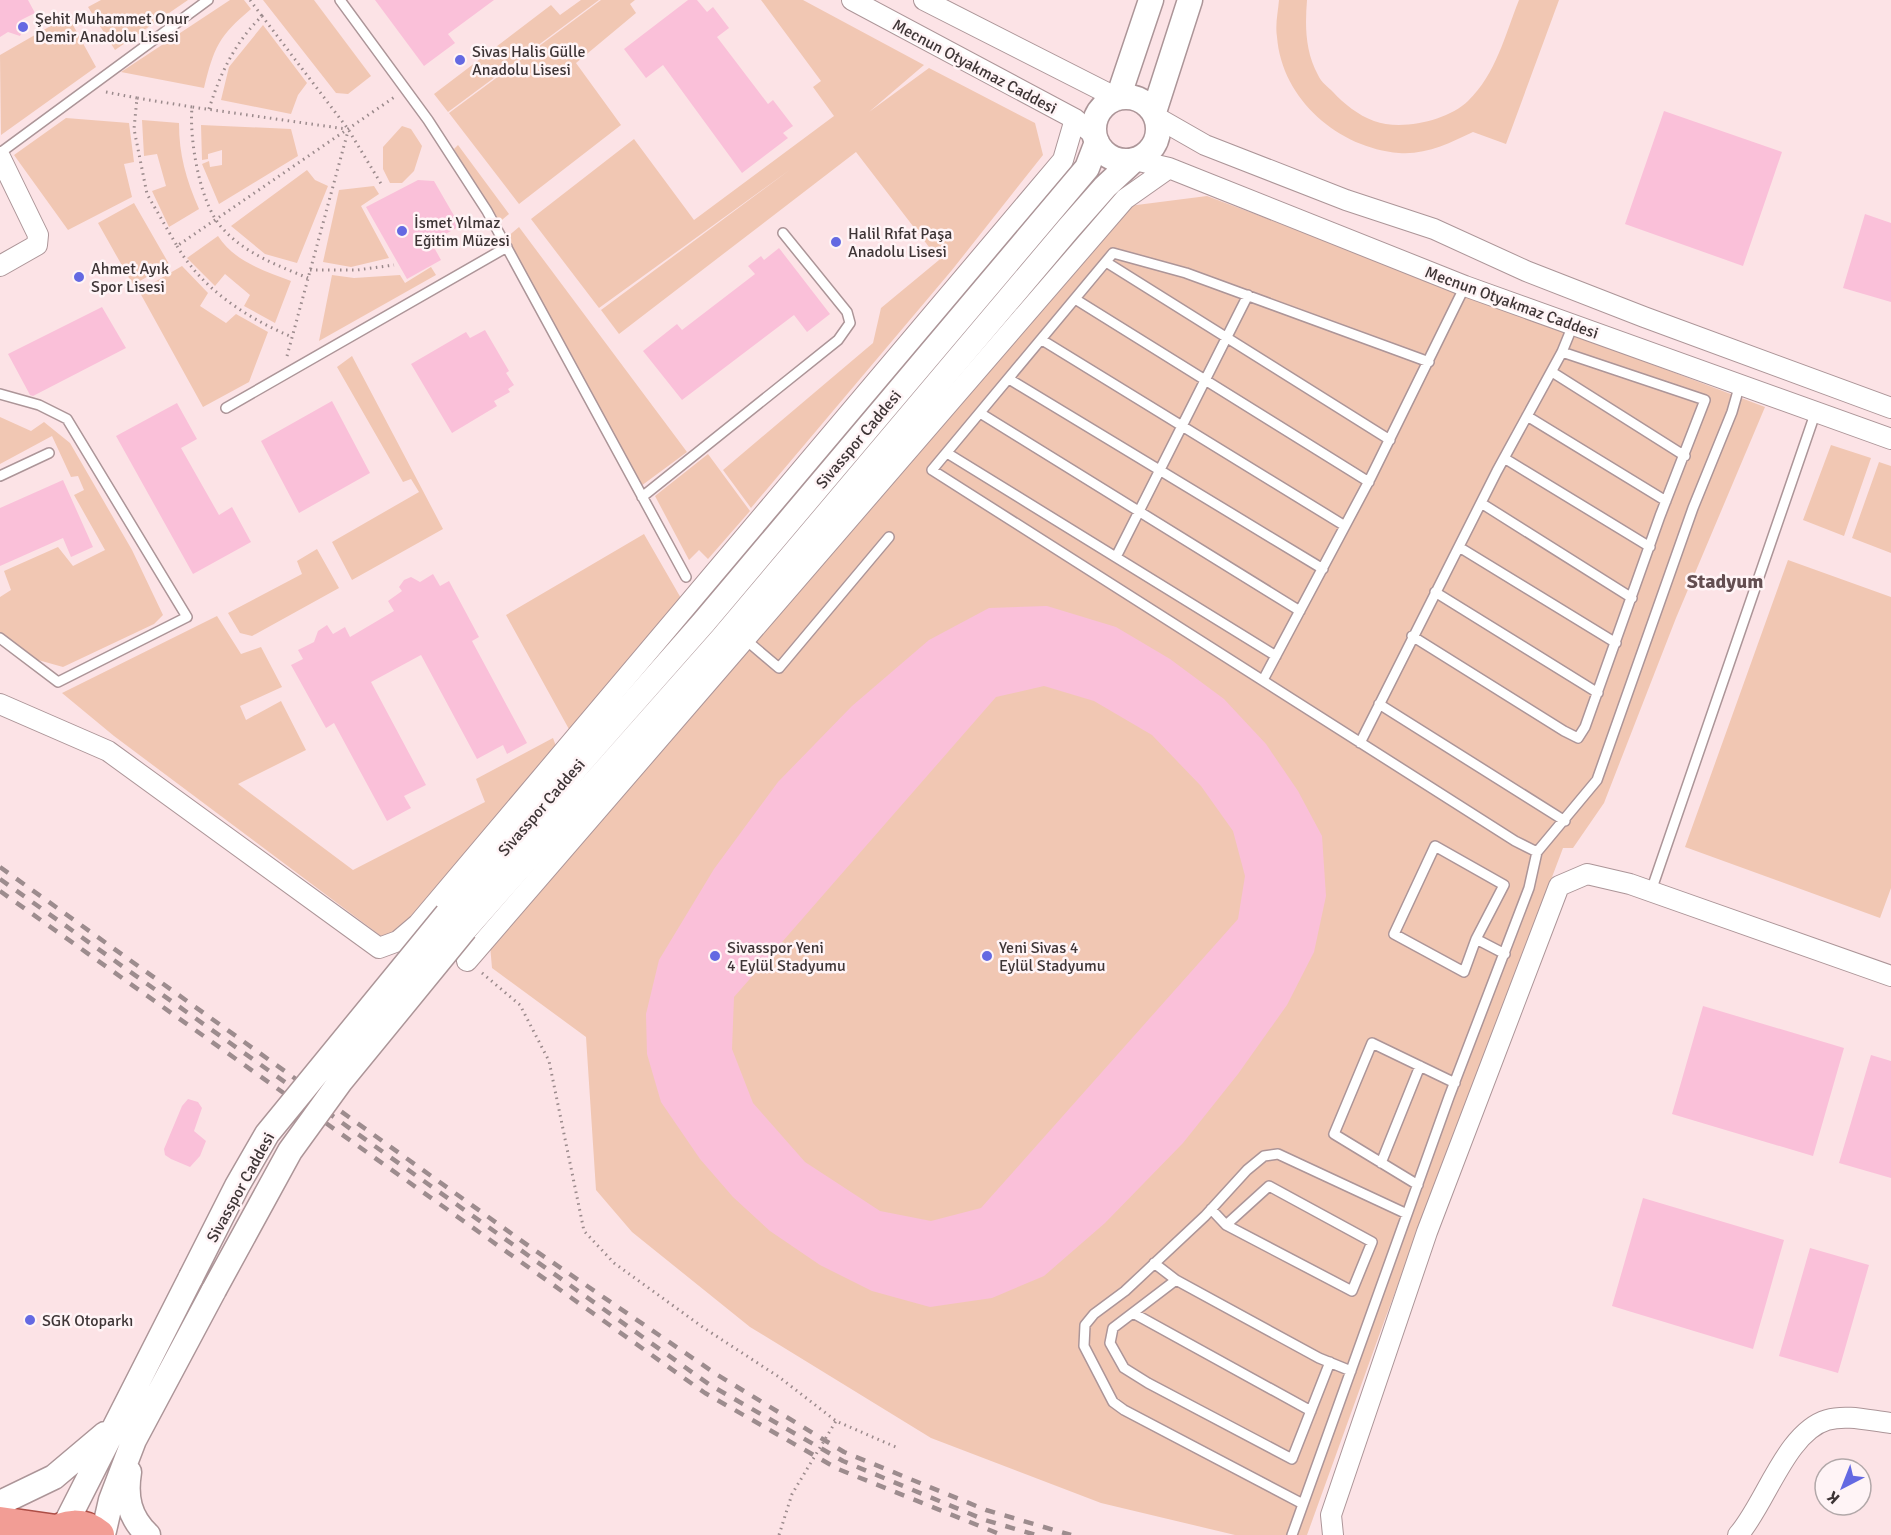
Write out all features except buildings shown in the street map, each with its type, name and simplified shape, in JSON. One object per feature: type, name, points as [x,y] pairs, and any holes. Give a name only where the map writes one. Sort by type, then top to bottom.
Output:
[{"type":"main road","points":[[0,1522],[57,1531],[85,1527],[101,1535]]},
{"type":"street","name":"Mecnun Otyakmaz Caddesi","points":[[852,0],[1075,119],[1096,139]]},
{"type":"street","name":"Mecnun Otyakmaz Caddesi","points":[[924,0],[1117,98]]},
{"type":"street","points":[[1117,98],[1151,0]]},
{"type":"street","points":[[1155,115],[1138,99],[1117,98],[1103,106],[1097,116],[1096,139],[1112,158],[1135,160],[1148,152],[1155,144],[1158,134],[1155,115],[1190,0]]},
{"type":"street","name":"Mecnun Otyakmaz Caddesi","points":[[1155,115],[1216,150],[1346,200],[1434,229],[1526,271],[1891,408]]},
{"type":"street","points":[[0,704],[108,751],[379,948],[398,941],[418,924],[1063,160],[1075,119]]},
{"type":"street","name":"Sivasspor Caddesi","points":[[57,1531],[237,1186],[267,1134],[447,914],[765,549],[1087,168],[1096,139]]},
{"type":"street","points":[[0,155],[38,235],[37,245],[0,266]]},
{"type":"street","name":"Mecnun Otyakmaz Caddesi","points":[[1135,160],[1169,168],[1465,286],[1891,439]]},
{"type":"street","name":"Sivasspor Caddesi","points":[[101,1535],[111,1500],[134,1440],[260,1201],[290,1151],[340,1082],[465,929],[721,640],[1075,221],[1105,187],[1135,160]]},
{"type":"street","points":[[467,961],[1125,199],[1169,168]]},
{"type":"street","points":[[1333,1535],[1331,1515],[1427,1232],[1559,886],[1587,874],[1651,891],[1891,976]]},
{"type":"street","points":[[1738,1535],[1802,1437],[1826,1420],[1850,1418],[1891,1423]]},
{"type":"street","points":[[0,1503],[54,1477],[112,1429]]},
{"type":"street","points":[[134,1440],[126,1491],[134,1517],[148,1535]]},
{"type":"lane","points":[[0,155],[208,0]]},
{"type":"lane","points":[[340,0],[405,89],[482,202],[686,577]]},
{"type":"lane","points":[[642,497],[838,340],[850,323],[846,312],[783,232]]},
{"type":"lane","points":[[226,408],[507,247]]},
{"type":"lane","points":[[1429,362],[1186,273],[1113,253],[932,470],[1515,841],[1537,852]]},
{"type":"lane","points":[[1106,262],[1390,440]]},
{"type":"lane","points":[[1263,680],[1369,482],[1465,286]]},
{"type":"lane","points":[[1116,557],[1162,471],[1248,296]]},
{"type":"lane","points":[[1075,299],[1369,482]]},
{"type":"lane","points":[[1360,743],[1504,458],[1562,352],[1573,325]]},
{"type":"lane","points":[[1041,339],[1345,526]]},
{"type":"lane","points":[[1413,636],[1578,738],[1586,728],[1666,501],[1705,400],[1562,352]]},
{"type":"lane","points":[[1551,372],[1685,456]]},
{"type":"lane","points":[[1009,379],[1323,569]]},
{"type":"lane","points":[[1292,1535],[1407,1214],[1529,888],[1537,852],[1597,780],[1693,507],[1732,412],[1740,384]]},
{"type":"lane","points":[[0,394],[39,405],[67,419],[187,617],[58,682],[0,638]]},
{"type":"lane","points":[[1651,891],[1816,411]]},
{"type":"lane","points":[[980,413],[1300,611]]},
{"type":"lane","points":[[1527,416],[1666,501]]},
{"type":"lane","points":[[0,476],[49,453]]},
{"type":"lane","points":[[946,453],[1276,656]]},
{"type":"lane","points":[[1504,458],[1650,547]]},
{"type":"lane","points":[[1481,503],[1632,598]]},
{"type":"lane","points":[[746,640],[779,668],[889,537]]},
{"type":"lane","points":[[1459,546],[1616,643]]},
{"type":"lane","points":[[1435,592],[1598,693]]},
{"type":"lane","points":[[1379,704],[1565,821]]},
{"type":"lane","points":[[1435,846],[1504,885],[1476,939],[1464,972],[1394,933],[1435,846]]},
{"type":"lane","points":[[1476,939],[1505,954]]},
{"type":"lane","points":[[1418,1185],[1334,1134],[1372,1043],[1455,1083]]},
{"type":"lane","points":[[1381,1162],[1420,1066]]},
{"type":"lane","points":[[1302,1503],[1113,1402],[1084,1346],[1085,1325],[1094,1314],[1125,1291],[1211,1209],[1247,1170],[1264,1156],[1278,1154],[1407,1214]]},
{"type":"lane","points":[[1211,1209],[1226,1225],[1352,1291],[1372,1242],[1269,1186],[1226,1225]]},
{"type":"lane","points":[[1154,1263],[1176,1280],[1351,1371]]},
{"type":"lane","points":[[1176,1280],[1113,1328],[1110,1344],[1124,1368],[1292,1459],[1330,1362]]},
{"type":"lane","points":[[1133,1313],[1311,1411]]},
{"type":"path","points":[[250,0],[348,129],[383,187]]},
{"type":"path","points":[[209,109],[221,71],[251,26],[262,16]]},
{"type":"path","points":[[87,89],[192,107],[348,129]]},
{"type":"path","points":[[177,246],[405,89]]},
{"type":"path","points":[[137,98],[134,129],[147,194],[187,263],[213,289],[243,311],[292,337]]},
{"type":"path","points":[[192,107],[191,120],[198,174],[223,230],[264,260],[308,278]]},
{"type":"path","points":[[282,376],[348,129]]},
{"type":"path","points":[[310,270],[357,270],[394,265]]},
{"type":"path","points":[[467,961],[520,1005],[549,1061],[584,1232],[614,1263],[704,1328],[778,1377],[836,1421],[898,1448]]},
{"type":"path","points":[[779,1535],[792,1494],[836,1421]]},
{"type":"shaded area","points":[[101,0],[188,0],[115,50],[88,7]]},
{"type":"shaded area","points":[[230,0],[244,0],[251,9],[219,43],[204,88],[121,72]]},
{"type":"shaded area","points":[[263,0],[314,0],[371,76],[348,94],[336,93]]},
{"type":"shaded area","points":[[581,0],[599,0],[448,112],[434,94],[551,5],[560,15]]},
{"type":"shaded area","points":[[601,0],[635,0],[630,4],[636,13],[576,63],[621,125],[519,204],[449,113]]},
{"type":"shaded area","points":[[761,0],[803,0],[924,65],[869,112],[929,68],[1035,123],[1043,155],[952,270],[751,508],[723,470],[873,343],[881,308],[939,260],[856,152],[619,334],[601,310],[791,169],[599,308],[531,219],[634,139],[694,220],[834,116],[813,87],[821,81]]},
{"type":"shaded area","points":[[1279,0],[1307,0],[1308,48],[1319,78],[1362,116],[1385,124],[1397,125],[1436,119],[1468,101],[1486,79],[1493,66],[1519,0],[1559,0],[1506,144],[1473,132],[1438,147],[1419,152],[1399,153],[1355,142],[1335,131],[1317,117],[1302,100],[1281,60],[1276,32]]},
{"type":"shaded area","points":[[68,16],[96,67],[1,135],[0,55]]},
{"type":"shaded area","points":[[263,25],[307,83],[298,95],[291,114],[221,100],[229,67]]},
{"type":"shaded area","points":[[66,118],[129,123],[134,162],[124,164],[132,197],[68,230],[14,155]]},
{"type":"shaded area","points":[[142,120],[179,123],[184,167],[199,209],[169,227],[152,191],[166,186],[157,154],[144,156]]},
{"type":"shaded area","points":[[201,125],[291,129],[298,156],[219,204],[202,164],[209,161],[210,167],[222,165],[222,150],[208,154],[208,159],[202,160]]},
{"type":"shaded area","points":[[402,126],[411,129],[422,146],[414,171],[402,183],[390,183],[383,169],[383,147]]},
{"type":"shaded area","points":[[458,145],[509,214],[497,224],[454,149]]},
{"type":"shaded area","points":[[307,170],[315,180],[328,186],[297,263],[265,254],[231,226]]},
{"type":"shaded area","points":[[374,186],[379,194],[361,206],[389,258],[351,267],[323,262],[339,190]]},
{"type":"shaded area","points":[[1207,196],[1765,407],[1676,618],[1604,803],[1573,848],[1563,848],[1385,1319],[1307,1535],[1235,1535],[1101,1503],[931,1438],[750,1327],[632,1232],[596,1190],[586,1037],[492,968],[490,945],[1121,207]]},
{"type":"shaded area","points":[[134,203],[169,264],[133,285],[98,223]]},
{"type":"shaded area","points":[[519,227],[687,452],[641,486],[507,237]]},
{"type":"shaded area","points":[[218,236],[241,259],[291,281],[275,323],[244,306],[250,295],[225,274],[215,286],[187,258]]},
{"type":"shaded area","points":[[182,266],[208,293],[200,306],[226,323],[236,314],[268,332],[249,382],[203,407],[139,291]]},
{"type":"shaded area","points":[[431,267],[436,275],[319,341],[332,275],[354,278],[400,275],[405,283]]},
{"type":"shaded area","points":[[352,356],[443,529],[352,580],[332,542],[419,492],[411,479],[403,482],[337,367]]},
{"type":"shaded area","points":[[0,417],[31,431],[44,422],[70,443],[132,550],[163,615],[154,624],[63,667],[38,660],[0,634],[0,597],[11,590],[4,571],[58,547],[73,566],[105,550],[74,495],[84,490],[78,476],[71,477],[52,436],[0,464]]},
{"type":"shaded area","points":[[1831,445],[1871,458],[1844,536],[1803,520]]},
{"type":"shaded area","points":[[708,454],[750,511],[708,559],[699,550],[689,560],[655,496]]},
{"type":"shaded area","points":[[1879,462],[1891,466],[1891,553],[1852,538]]},
{"type":"shaded area","points":[[644,534],[682,600],[570,731],[506,615]]},
{"type":"shaded area","points":[[317,549],[339,588],[252,636],[240,633],[228,613],[302,574],[297,561]]},
{"type":"shaded area","points":[[1788,560],[1891,597],[1891,888],[1880,918],[1685,847]]},
{"type":"shaded area","points":[[217,616],[241,654],[261,647],[282,687],[240,706],[246,720],[281,701],[306,750],[238,784],[353,870],[485,802],[476,779],[553,738],[557,749],[404,933],[381,936],[114,736],[62,693]]},
{"type":"railway","points":[[0,867],[533,1249],[716,1374],[844,1452],[986,1510],[1071,1535]]},
{"type":"railway","points":[[0,879],[710,1385],[843,1461],[985,1520],[1036,1535]]},
{"type":"railway","points":[[0,891],[705,1393],[838,1469],[1002,1535]]},
{"type":"place","name":"Şehit Muhammet Onur Demir Anadolu Lisesi","points":[[23,27]]},
{"type":"place","name":"Sivas Halis Gülle Anadolu Lisesi","points":[[460,60]]},
{"type":"place","name":"İsmet Yılmaz Eğitim Müzesi","points":[[402,231]]},
{"type":"place","name":"Halil Rıfat Paşa Anadolu Lisesi","points":[[836,242]]},
{"type":"place","name":"Ahmet Ayık Spor Lisesi","points":[[79,277]]},
{"type":"place","name":"Sivasspor Yeni 4 Eylül Stadyumu","points":[[715,956]]},
{"type":"place","name":"Yeni Sivas 4 Eylül Stadyumu","points":[[987,956]]},
{"type":"place","name":"SGK Otoparkı","points":[[30,1320]]},
{"type":"district","name":"Stadyum","points":[[1725,581]]}]
